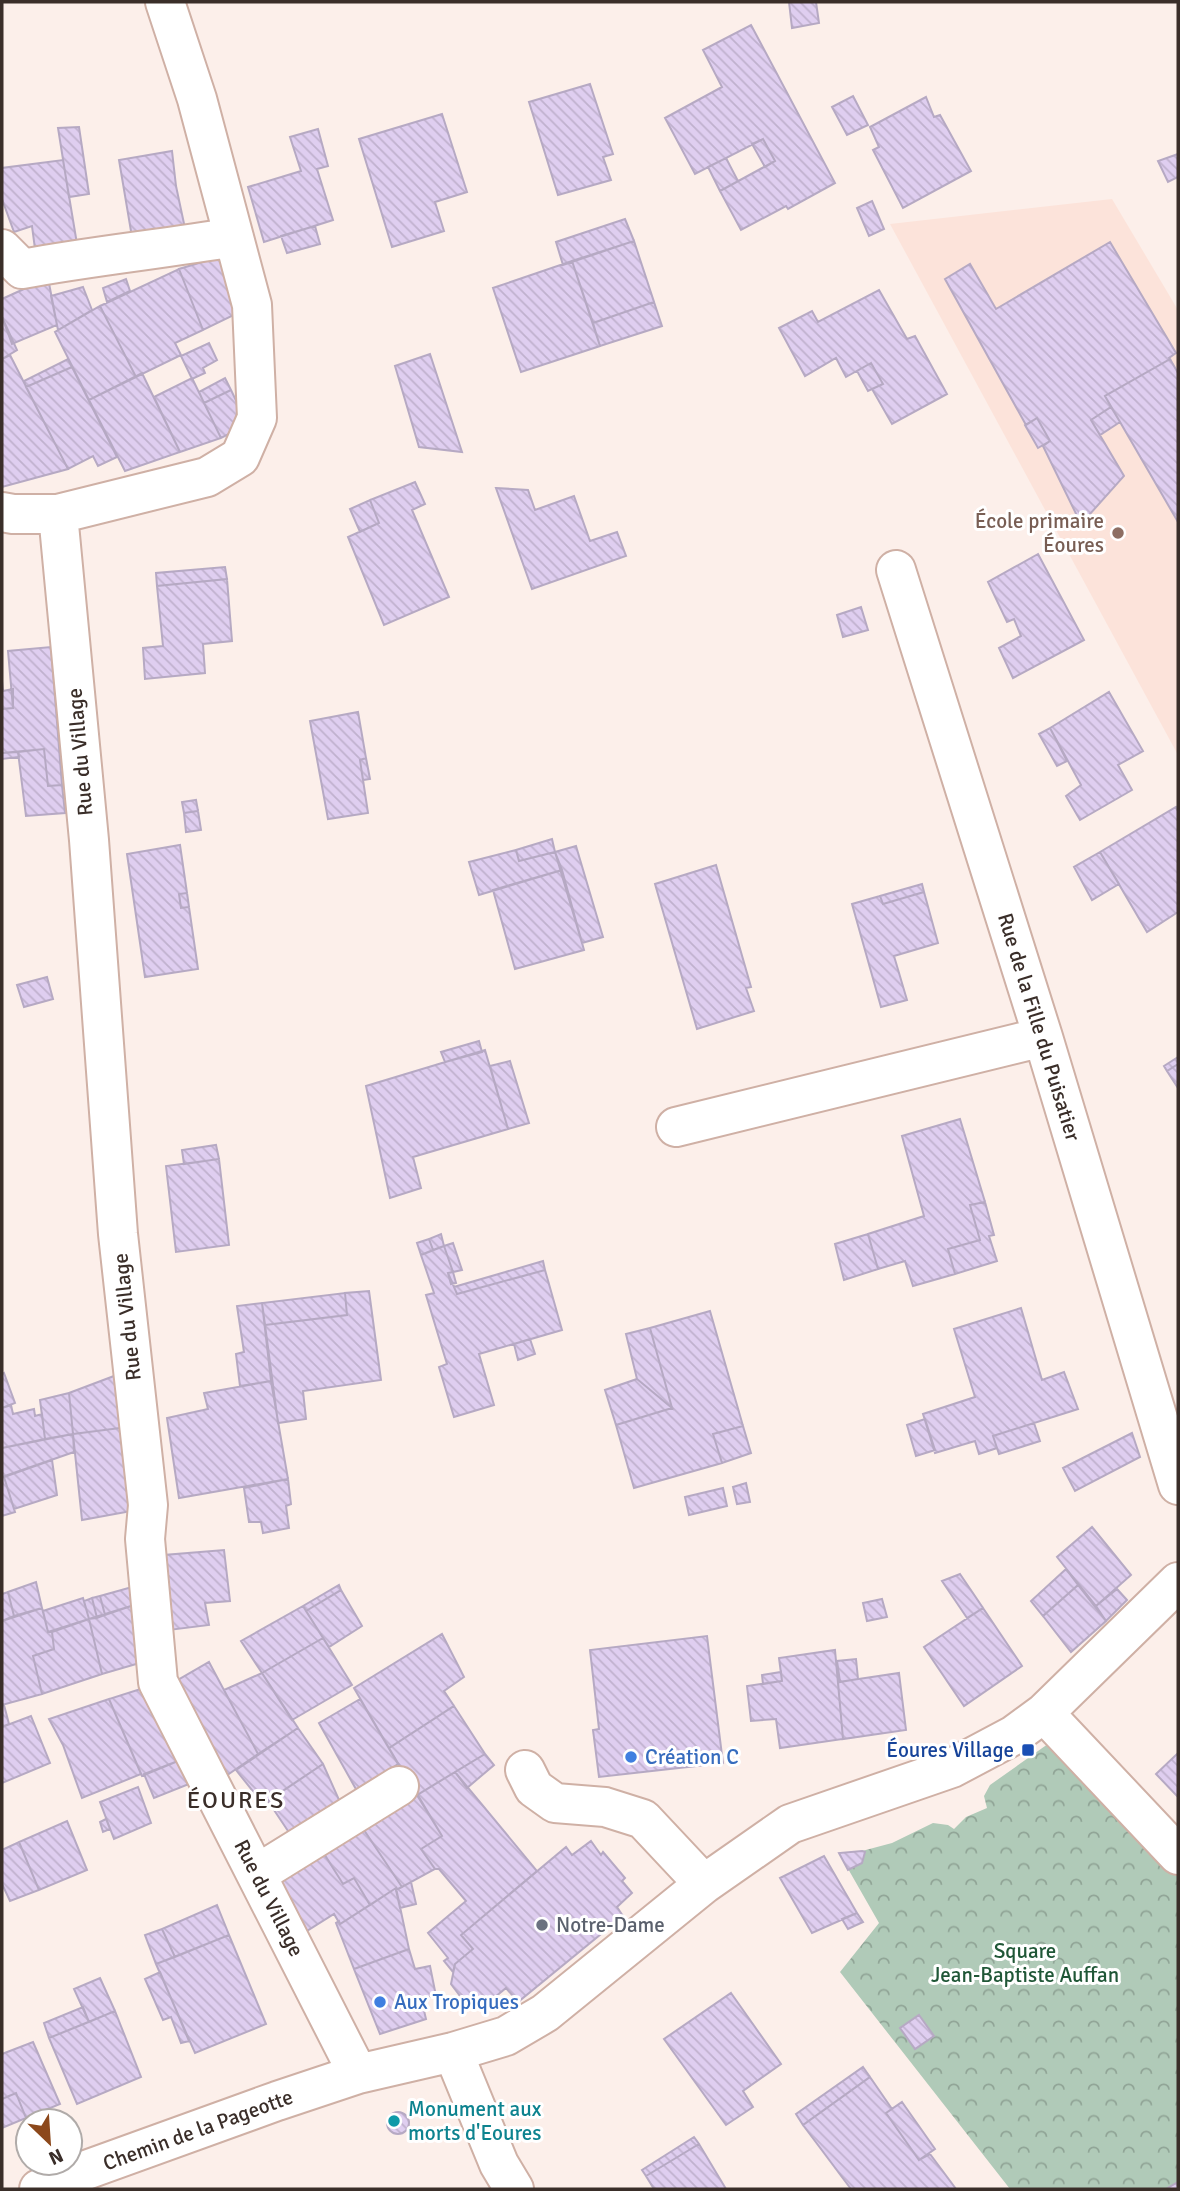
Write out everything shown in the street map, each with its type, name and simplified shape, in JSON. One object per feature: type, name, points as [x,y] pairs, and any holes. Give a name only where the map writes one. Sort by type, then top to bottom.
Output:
[{"type":"street","points":[[2,512],[58,513],[207,477],[240,457],[257,418],[252,305],[197,99],[165,2]]},
{"type":"street","points":[[2,249],[22,269],[233,237]]},
{"type":"street","name":"Rue du Village","points":[[58,513],[89,840],[118,1234],[148,1505],[145,1539],[158,1682],[358,2074]]},
{"type":"street","name":"Rue de la Fille du Puisatier","points":[[896,570],[1043,1037],[1178,1485]]},
{"type":"street","points":[[676,1127],[1043,1037]]},
{"type":"street","name":"Chemin de la Pageotte","points":[[39,2189],[358,2074],[453,2052],[506,2036],[533,2021],[704,1884],[790,1824],[952,1768],[1014,1735],[1044,1713],[1178,1582]]},
{"type":"street","points":[[1044,1713],[1178,1855]]},
{"type":"street","points":[[525,1770],[534,1787],[555,1803],[605,1807],[643,1819],[704,1884]]},
{"type":"street","points":[[257,1874],[399,1786]]},
{"type":"street","points":[[453,2052],[499,2164],[514,2189]]},
{"type":"shaded area","name":"École primaire Éoures","points":[[1112,199],[1178,310],[1178,755],[890,224]]},
{"type":"green space","name":"Square Jean-Baptiste Auffan","points":[[1055,1739],[1178,1872],[1178,2189],[1010,2189],[840,1972],[879,1923],[839,1853],[862,1851],[892,1843],[933,1823],[948,1825],[954,1829],[966,1817],[987,1808],[984,1796],[990,1785]]},
{"type":"building","points":[[789,2],[816,2],[819,23],[792,28]]},
{"type":"building","points":[[751,25],[835,183],[788,209],[786,206],[741,230],[720,191],[775,161],[763,139],[695,174],[665,118],[722,87],[703,50]]},
{"type":"building","points":[[590,84],[613,154],[603,157],[611,180],[558,195],[529,102]]},
{"type":"building","points":[[853,96],[868,125],[847,135],[832,107]]},
{"type":"building","points":[[926,97],[934,117],[940,115],[971,171],[903,208],[873,150],[879,147],[870,127]]},
{"type":"building","points":[[442,114],[467,192],[435,202],[444,231],[392,247],[359,139]]},
{"type":"building","points":[[79,127],[89,194],[69,197],[58,128]]},
{"type":"building","points":[[318,129],[328,166],[317,169],[333,220],[264,242],[248,187],[301,171],[290,137]]},
{"type":"building","points":[[763,139],[775,161],[765,167],[752,144]]},
{"type":"building","points":[[172,151],[186,233],[133,243],[119,160]]},
{"type":"building","points":[[1178,154],[1178,177],[1168,182],[1158,161]]},
{"type":"building","points":[[726,158],[738,181],[720,191],[708,167]]},
{"type":"building","points":[[63,160],[77,244],[35,249],[32,226],[14,232],[2,199],[2,168]]},
{"type":"building","points":[[872,201],[884,229],[869,236],[857,208]]},
{"type":"building","points":[[625,219],[634,241],[563,265],[556,242]]},
{"type":"building","points":[[315,226],[320,244],[287,253],[281,236]]},
{"type":"building","points":[[634,241],[654,302],[593,323],[572,261]]},
{"type":"building","points":[[1110,242],[1176,353],[1105,396],[1111,407],[1091,420],[1124,476],[1081,524],[1043,446],[1050,441],[1037,418],[1026,425],[945,279],[970,264],[996,309]]},
{"type":"building","points":[[222,256],[244,310],[203,330],[179,269]]},
{"type":"building","points":[[572,261],[600,346],[521,372],[493,288]]},
{"type":"building","points":[[179,269],[203,330],[175,343],[181,355],[136,377],[100,306]]},
{"type":"building","points":[[48,278],[57,325],[12,344],[2,317],[2,299]]},
{"type":"building","points":[[126,279],[130,291],[107,302],[103,288]]},
{"type":"building","points":[[83,287],[92,310],[58,330],[51,296]]},
{"type":"building","points":[[879,290],[907,339],[915,336],[947,394],[892,424],[872,389],[883,384],[871,363],[846,377],[836,358],[805,376],[779,328],[812,311],[818,322]]},
{"type":"building","points":[[654,302],[662,326],[600,346],[593,323]]},
{"type":"building","points":[[100,306],[136,377],[89,400],[55,332]]},
{"type":"building","points":[[2,317],[17,350],[2,359]]},
{"type":"building","points":[[209,343],[217,360],[203,368],[205,373],[192,379],[181,356]]},
{"type":"building","points":[[430,354],[462,452],[419,447],[395,366]]},
{"type":"building","points":[[10,355],[68,469],[2,487],[2,359]]},
{"type":"building","points":[[68,359],[72,367],[26,387],[24,381]]},
{"type":"building","points":[[1170,359],[1178,373],[1178,522],[1105,396]]},
{"type":"building","points":[[871,363],[883,384],[868,391],[857,371]]},
{"type":"building","points":[[72,367],[117,457],[98,466],[93,456],[68,469],[26,387]]},
{"type":"building","points":[[142,373],[180,452],[125,471],[89,400]]},
{"type":"building","points":[[192,378],[221,438],[180,452],[154,397]]},
{"type":"building","points":[[225,378],[231,390],[204,403],[199,392]]},
{"type":"building","points":[[231,390],[241,411],[229,434],[221,438],[204,403]]},
{"type":"building","points":[[1111,407],[1120,422],[1100,435],[1091,420]]},
{"type":"building","points":[[1037,418],[1050,441],[1038,448],[1025,425]]},
{"type":"building","points":[[415,482],[425,504],[412,510],[449,597],[384,625],[348,537],[379,523],[370,500]]},
{"type":"building","points":[[496,488],[528,490],[535,510],[574,496],[590,541],[617,532],[626,556],[532,589]]},
{"type":"building","points":[[370,500],[379,523],[360,532],[350,509]]},
{"type":"building","points":[[1038,554],[1084,640],[1013,678],[999,648],[1021,636],[1014,619],[1007,622],[988,582]]},
{"type":"building","points":[[225,567],[227,579],[157,586],[156,573]]},
{"type":"building","points":[[227,579],[232,641],[203,644],[205,673],[145,679],[143,648],[163,646],[157,586]]},
{"type":"building","points":[[861,607],[868,630],[843,637],[837,615]]},
{"type":"building","points":[[51,647],[62,785],[48,786],[44,749],[2,753],[2,709],[13,708],[8,651]]},
{"type":"building","points":[[2,681],[3,691],[13,689],[13,708],[2,709]]},
{"type":"building","points":[[1109,692],[1143,751],[1118,765],[1132,790],[1080,820],[1066,796],[1081,785],[1050,728]]},
{"type":"building","points":[[358,712],[366,758],[360,760],[368,813],[328,819],[310,721]]},
{"type":"building","points":[[1050,728],[1067,761],[1057,766],[1039,734]]},
{"type":"building","points":[[44,749],[48,786],[62,785],[65,813],[26,816],[18,752]]},
{"type":"building","points":[[18,752],[19,757],[2,759],[2,753]]},
{"type":"building","points":[[366,758],[370,779],[363,780],[360,760]]},
{"type":"building","points":[[196,800],[198,811],[184,813],[182,802]]},
{"type":"building","points":[[1176,807],[1178,912],[1147,932],[1100,852]]},
{"type":"building","points":[[198,811],[201,830],[186,832],[184,813]]},
{"type":"building","points":[[552,839],[555,852],[519,861],[516,850]]},
{"type":"building","points":[[180,845],[187,893],[179,894],[181,908],[189,907],[198,969],[145,977],[127,854]]},
{"type":"building","points":[[576,846],[603,937],[582,943],[555,852]]},
{"type":"building","points":[[516,850],[519,861],[555,852],[562,870],[479,895],[469,862]]},
{"type":"building","points":[[1100,852],[1119,884],[1092,900],[1074,867]]},
{"type":"building","points":[[716,865],[751,987],[746,988],[754,1011],[697,1029],[655,884]]},
{"type":"building","points":[[562,870],[584,950],[515,969],[493,890]]},
{"type":"building","points":[[922,884],[924,892],[883,904],[880,896]]},
{"type":"building","points":[[924,892],[938,943],[894,956],[907,1000],[881,1007],[852,904],[880,896],[883,904]]},
{"type":"building","points":[[187,893],[189,907],[181,908],[179,894]]},
{"type":"building","points":[[47,977],[53,999],[24,1007],[17,985]]},
{"type":"building","points":[[479,1041],[482,1052],[445,1062],[441,1052]]},
{"type":"building","points":[[485,1050],[508,1129],[413,1157],[421,1188],[390,1198],[366,1086]]},
{"type":"building","points":[[1178,1057],[1178,1064],[1167,1071],[1164,1066]]},
{"type":"building","points":[[510,1061],[529,1123],[508,1129],[490,1066]]},
{"type":"building","points":[[1178,1064],[1178,1088],[1167,1071]]},
{"type":"building","points":[[960,1119],[985,1202],[970,1205],[980,1240],[948,1249],[955,1274],[913,1286],[905,1261],[878,1269],[868,1234],[924,1216],[902,1136]]},
{"type":"building","points":[[216,1145],[219,1159],[184,1164],[182,1150]]},
{"type":"building","points":[[219,1159],[229,1245],[176,1252],[166,1166]]},
{"type":"building","points":[[985,1202],[994,1235],[989,1236],[997,1261],[955,1274],[948,1249],[980,1240],[970,1205]]},
{"type":"building","points":[[441,1234],[444,1246],[433,1250],[429,1239]]},
{"type":"building","points":[[868,1234],[878,1269],[844,1280],[835,1244]]},
{"type":"building","points":[[429,1239],[433,1250],[421,1255],[417,1243]]},
{"type":"building","points":[[453,1243],[462,1270],[453,1272],[444,1246]]},
{"type":"building","points":[[444,1246],[453,1272],[448,1273],[457,1294],[545,1270],[562,1330],[479,1354],[494,1405],[454,1417],[439,1367],[447,1364],[426,1295],[434,1293],[421,1255]]},
{"type":"building","points":[[543,1261],[545,1270],[457,1294],[454,1287]]},
{"type":"building","points":[[453,1272],[456,1283],[451,1284],[448,1273]]},
{"type":"building","points":[[369,1291],[381,1380],[303,1391],[306,1419],[278,1423],[265,1325],[347,1315],[345,1293]]},
{"type":"building","points":[[345,1293],[347,1315],[265,1325],[262,1303]]},
{"type":"building","points":[[262,1303],[271,1381],[240,1386],[236,1354],[244,1352],[237,1306]]},
{"type":"building","points":[[1021,1308],[1042,1380],[1064,1372],[1078,1409],[993,1436],[997,1448],[979,1454],[975,1441],[935,1453],[923,1414],[975,1397],[954,1329]]},
{"type":"building","points":[[710,1311],[743,1426],[713,1434],[722,1463],[634,1488],[616,1425],[672,1408],[650,1328]]},
{"type":"building","points":[[650,1328],[672,1408],[637,1379],[626,1334]]},
{"type":"building","points":[[530,1339],[535,1354],[518,1360],[514,1344]]},
{"type":"building","points":[[4,1373],[15,1403],[2,1408],[2,1374]]},
{"type":"building","points":[[122,1373],[128,1427],[73,1434],[69,1393]]},
{"type":"building","points":[[637,1379],[672,1408],[616,1425],[605,1390]]},
{"type":"building","points":[[271,1381],[288,1479],[179,1498],[167,1418],[208,1409],[204,1393]]},
{"type":"building","points":[[69,1393],[73,1434],[45,1439],[40,1400]]},
{"type":"building","points":[[11,1405],[13,1414],[34,1409],[35,1416],[42,1414],[45,1439],[2,1448],[2,1408]]},
{"type":"building","points":[[925,1419],[935,1450],[916,1456],[907,1425]]},
{"type":"building","points":[[1034,1423],[1040,1441],[999,1454],[993,1436]]},
{"type":"building","points":[[743,1426],[751,1453],[722,1463],[713,1434]]},
{"type":"building","points":[[128,1427],[137,1510],[82,1520],[73,1434]]},
{"type":"building","points":[[1132,1433],[1140,1457],[1075,1491],[1063,1468]]},
{"type":"building","points":[[73,1434],[74,1452],[2,1477],[2,1448]]},
{"type":"building","points":[[52,1460],[57,1495],[14,1509],[4,1477]]},
{"type":"building","points":[[2,1477],[15,1512],[2,1516]]},
{"type":"building","points":[[288,1479],[291,1504],[286,1506],[289,1528],[263,1533],[261,1522],[249,1522],[244,1488]]},
{"type":"building","points":[[746,1483],[750,1502],[737,1504],[733,1487]]},
{"type":"building","points":[[723,1488],[727,1506],[689,1515],[685,1497]]},
{"type":"building","points":[[1092,1527],[1131,1575],[1096,1606],[1057,1557]]},
{"type":"building","points":[[224,1550],[230,1601],[205,1603],[209,1625],[169,1630],[164,1555]]},
{"type":"building","points":[[1066,1569],[1078,1585],[1043,1616],[1031,1601]]},
{"type":"building","points":[[960,1574],[983,1608],[967,1618],[942,1581]]},
{"type":"building","points":[[36,1582],[42,1608],[14,1616],[8,1592]]},
{"type":"building","points":[[339,1585],[341,1590],[306,1611],[303,1606]]},
{"type":"building","points":[[1078,1585],[1106,1621],[1071,1652],[1043,1616]]},
{"type":"building","points":[[132,1587],[134,1605],[105,1615],[100,1596]]},
{"type":"building","points":[[1117,1589],[1127,1600],[1106,1621],[1096,1606]]},
{"type":"building","points":[[341,1590],[362,1626],[329,1647],[306,1611]]},
{"type":"building","points":[[8,1592],[14,1616],[2,1621],[2,1594]]},
{"type":"building","points":[[100,1596],[105,1615],[97,1618],[92,1598]]},
{"type":"building","points":[[83,1598],[89,1619],[48,1632],[43,1611]]},
{"type":"building","points":[[92,1598],[97,1618],[89,1619],[84,1601]]},
{"type":"building","points":[[882,1599],[887,1617],[867,1621],[863,1603]]},
{"type":"building","points":[[134,1605],[143,1662],[102,1674],[89,1619]]},
{"type":"building","points":[[303,1606],[323,1638],[262,1673],[241,1641]]},
{"type":"building","points":[[42,1608],[48,1632],[52,1632],[54,1649],[33,1656],[42,1694],[2,1705],[2,1621]]},
{"type":"building","points":[[983,1608],[1022,1666],[964,1706],[924,1647]]},
{"type":"building","points":[[89,1619],[102,1674],[42,1694],[33,1656],[54,1649],[52,1632]]},
{"type":"building","points":[[442,1634],[464,1677],[444,1691],[454,1706],[389,1748],[354,1688]]},
{"type":"building","points":[[707,1636],[723,1763],[599,1777],[593,1730],[599,1729],[590,1650]]},
{"type":"building","points":[[323,1638],[352,1685],[292,1720],[262,1673]]},
{"type":"building","points":[[835,1650],[843,1739],[780,1748],[776,1719],[751,1721],[747,1686],[782,1681],[779,1658]]},
{"type":"building","points":[[856,1659],[858,1679],[840,1682],[837,1661]]},
{"type":"building","points":[[209,1662],[258,1754],[220,1780],[171,1684]]},
{"type":"building","points":[[781,1672],[782,1681],[763,1684],[762,1675]]},
{"type":"building","points":[[262,1673],[298,1728],[258,1754],[224,1690]]},
{"type":"building","points":[[899,1673],[906,1730],[843,1739],[838,1682]]},
{"type":"building","points":[[150,1686],[183,1759],[142,1776],[109,1699]]},
{"type":"building","points":[[109,1699],[141,1774],[82,1798],[63,1745],[49,1719]]},
{"type":"building","points":[[360,1699],[398,1764],[357,1791],[319,1723]]},
{"type":"building","points":[[2,1705],[9,1724],[2,1727]]},
{"type":"building","points":[[454,1706],[485,1754],[417,1795],[389,1748]]},
{"type":"building","points":[[31,1716],[50,1763],[2,1783],[2,1727]]},
{"type":"building","points":[[298,1728],[323,1764],[263,1804],[236,1770]]},
{"type":"building","points":[[1178,1753],[1178,1797],[1156,1774]]},
{"type":"building","points":[[485,1754],[494,1765],[467,1788],[455,1772]]},
{"type":"building","points":[[183,1759],[194,1782],[154,1798],[144,1774]]},
{"type":"building","points":[[323,1764],[340,1802],[290,1834],[268,1801]]},
{"type":"building","points":[[455,1772],[537,1871],[461,1935],[473,1949],[455,1964],[453,1972],[444,1961],[448,1958],[428,1933],[466,1901],[439,1869],[435,1869],[421,1849],[442,1836],[417,1795]]},
{"type":"building","points":[[138,1787],[151,1823],[114,1839],[100,1802]]},
{"type":"building","points":[[416,1792],[442,1836],[421,1849],[435,1869],[402,1887],[362,1827]]},
{"type":"building","points":[[106,1819],[110,1829],[103,1832],[100,1822]]},
{"type":"building","points":[[67,1821],[87,1870],[39,1890],[19,1842]]},
{"type":"building","points":[[362,1827],[402,1887],[370,1905],[354,1878],[343,1884],[323,1852]]},
{"type":"building","name":"Notre-Dame","points":[[591,1841],[601,1855],[603,1852],[625,1878],[622,1881],[632,1893],[617,1907],[623,1916],[518,2002],[506,1988],[489,2002],[466,2004],[451,1984],[455,1964],[473,1949],[461,1935],[566,1847],[572,1855]]},
{"type":"building","points":[[19,1842],[39,1890],[10,1901],[2,1884],[2,1850]]},
{"type":"building","points":[[323,1852],[343,1884],[354,1878],[370,1905],[340,1924],[334,1914],[302,1934],[272,1884]]},
{"type":"building","points":[[865,1852],[862,1863],[848,1870],[839,1853]]},
{"type":"building","points":[[824,1856],[857,1913],[812,1933],[780,1878]]},
{"type":"building","points":[[411,1882],[416,1904],[400,1908],[396,1890]]},
{"type":"building","points":[[396,1888],[409,1949],[354,1969],[336,1923],[339,1921],[340,1924]]},
{"type":"building","points":[[217,1905],[229,1935],[175,1957],[162,1929]]},
{"type":"building","points":[[857,1913],[863,1922],[848,1929],[842,1919]]},
{"type":"building","points":[[162,1929],[175,1957],[156,1964],[145,1935]]},
{"type":"building","points":[[229,1935],[266,2024],[195,2053],[156,1964]]},
{"type":"building","points":[[409,1949],[415,1969],[430,1966],[436,1996],[421,1998],[426,2019],[380,2034],[354,1969]]},
{"type":"building","points":[[160,1972],[189,2041],[181,2043],[171,2017],[163,2020],[145,1979]]},
{"type":"building","points":[[100,1978],[115,2011],[89,2022],[74,1989]]},
{"type":"building","points":[[731,1993],[781,2064],[743,2091],[753,2107],[726,2125],[664,2039]]},
{"type":"building","points":[[83,2007],[89,2022],[49,2038],[44,2023]]},
{"type":"building","points":[[115,2011],[141,2077],[77,2104],[49,2038]]},
{"type":"building","points":[[919,2015],[934,2036],[915,2049],[900,2028]]},
{"type":"building","points":[[33,2042],[60,2104],[53,2107],[22,2107],[16,2093],[2,2099],[2,2054]]},
{"type":"building","points":[[863,2067],[870,2077],[803,2125],[796,2114]]},
{"type":"building","points":[[870,2077],[892,2109],[886,2113],[919,2160],[930,2154],[956,2189],[851,2189],[803,2125]]},
{"type":"building","points":[[16,2093],[22,2107],[14,2107],[14,2123],[2,2128],[2,2099]]},
{"type":"building","points":[[902,2102],[935,2149],[919,2160],[886,2113]]},
{"type":"building","points":[[398,2112],[406,2115],[409,2123],[406,2131],[398,2134],[390,2131],[387,2123],[390,2115]]},
{"type":"building","points":[[694,2137],[699,2144],[646,2176],[642,2170]]},
{"type":"building","points":[[699,2144],[726,2189],[654,2189],[646,2176]]},
{"type":"building","points":[[1178,2182],[1178,2189],[1166,2189]]},
{"type":"place","name":"École primaire Éoures","points":[[1118,533]]},
{"type":"place","name":"Éoures Village","points":[[1028,1750]]},
{"type":"place","name":"Création C","points":[[631,1757]]},
{"type":"place","name":"Notre-Dame","points":[[542,1925]]},
{"type":"place","name":"Aux Tropiques","points":[[380,2002]]},
{"type":"place","name":"Monument aux morts d'Eoures","points":[[394,2121]]},
{"type":"district","name":"ÉOURES","points":[[236,1800]]}]
